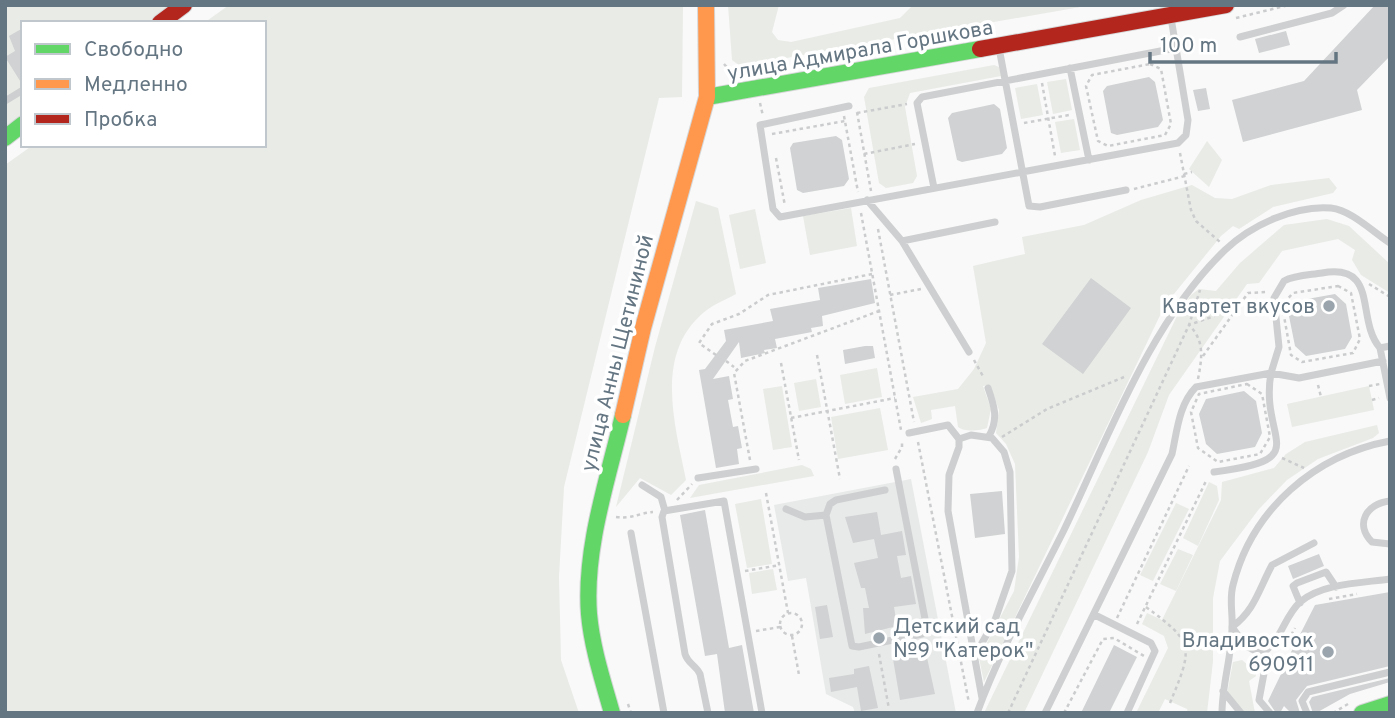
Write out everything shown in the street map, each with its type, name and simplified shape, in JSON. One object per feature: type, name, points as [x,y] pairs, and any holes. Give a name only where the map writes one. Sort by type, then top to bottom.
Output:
[{"type":"main road","points":[[146,21],[167,5]]},
{"type":"main road","points":[[163,21],[184,5]]},
{"type":"main road","name":"улица Анны Щетининой","points":[[612,713],[601,679],[591,626],[591,552],[643,328],[707,97],[706,5]]},
{"type":"main road","name":"улица Адмирала Горшкова","points":[[707,97],[1226,5]]},
{"type":"main road","points":[[5,126],[21,114]]},
{"type":"main road","points":[[5,138],[21,126]]},
{"type":"main road","points":[[1362,713],[1390,704]]},
{"type":"lane","points":[[1240,37],[1332,13],[1344,5]]},
{"type":"lane","points":[[849,104],[760,125],[773,209],[778,215],[1178,143],[1188,127],[1171,16]]},
{"type":"lane","points":[[999,47],[1027,202],[1034,207],[1126,190]]},
{"type":"lane","points":[[934,188],[918,103],[926,95],[1176,48]]},
{"type":"lane","points":[[1070,68],[1089,160]]},
{"type":"lane","points":[[5,101],[21,91]]},
{"type":"lane","points":[[866,200],[902,241],[969,352]]},
{"type":"lane","points":[[975,713],[1139,375],[1177,306],[1196,281],[1226,248],[1264,224],[1301,210],[1342,210],[1390,243]]},
{"type":"lane","points":[[902,241],[995,222]]},
{"type":"lane","points":[[1214,472],[1267,461],[1276,454],[1278,447],[1271,410],[1271,373],[1279,347],[1273,306],[1276,292],[1290,278],[1338,270],[1352,275],[1362,291],[1371,338],[1380,348],[1390,398]]},
{"type":"lane","points":[[1380,348],[1390,346]]},
{"type":"lane","points":[[1045,713],[1172,454],[1183,408],[1196,387],[1271,373],[1299,378],[1383,361]]},
{"type":"lane","points":[[988,388],[995,408],[993,439]]},
{"type":"lane","points":[[912,432],[948,425],[959,439],[959,447],[949,475],[947,512],[982,699]]},
{"type":"lane","points":[[959,439],[971,435],[993,439],[1004,452],[1010,472],[1012,571],[995,620],[974,657]]},
{"type":"lane","points":[[1222,713],[1232,627],[1230,609],[1233,586],[1243,555],[1279,498],[1311,472],[1343,454],[1390,441]]},
{"type":"lane","points":[[885,490],[836,500],[830,504],[827,515],[849,641],[859,648],[926,631],[896,469]]},
{"type":"lane","points":[[698,478],[754,470]]},
{"type":"lane","points":[[642,485],[661,497],[665,511],[662,521],[685,654],[689,663],[698,668],[708,713]]},
{"type":"lane","points":[[665,511],[724,501],[762,713]]},
{"type":"lane","points":[[1390,501],[1367,510],[1364,520],[1368,538],[1390,544]]},
{"type":"lane","points":[[786,509],[804,517],[827,515]]},
{"type":"lane","points":[[631,533],[664,713]]},
{"type":"lane","points":[[1232,627],[1248,615],[1263,589],[1272,565],[1314,543]]},
{"type":"lane","points":[[1300,603],[1293,586],[1297,583],[1326,572],[1336,587]]},
{"type":"lane","points":[[1269,713],[1259,700],[1267,657],[1300,603],[1336,587],[1390,579]]},
{"type":"lane","points":[[1095,615],[1151,643],[1155,651],[1127,713]]},
{"type":"lane","points":[[1232,627],[1246,646],[1286,664]]},
{"type":"lane","points":[[1307,713],[1302,701],[1308,692],[1390,672]]},
{"type":"lane","points":[[1223,691],[1241,713]]},
{"type":"path","points":[[723,63],[726,70],[734,75],[744,75]]},
{"type":"path","points":[[1150,64],[1161,69],[1171,124],[1164,135],[1108,146],[1098,141],[1092,115],[1086,86],[1093,75],[1150,64]]},
{"type":"path","points":[[1040,73],[1057,166]]},
{"type":"path","points":[[749,105],[760,103],[764,123]]},
{"type":"path","points":[[857,113],[918,103]]},
{"type":"path","points":[[849,104],[857,113],[864,154],[872,274],[902,437],[902,447],[895,455],[896,469]]},
{"type":"path","points":[[849,104],[845,121],[866,200]]},
{"type":"path","points":[[1032,122],[1063,116]]},
{"type":"path","points":[[789,210],[785,206],[772,134],[845,121]]},
{"type":"path","points":[[864,154],[925,142]]},
{"type":"path","points":[[1178,143],[1196,221],[1226,248]]},
{"type":"path","points":[[1126,190],[1192,172]]},
{"type":"path","points":[[874,210],[912,432],[965,692],[975,713]]},
{"type":"path","points":[[716,355],[699,343],[712,324],[738,314],[764,296],[872,274]]},
{"type":"path","points":[[1008,713],[1189,325],[1201,294],[1196,281]]},
{"type":"path","points":[[1372,285],[1390,297]]},
{"type":"path","points":[[1338,286],[1351,293],[1360,339],[1353,353],[1302,362],[1291,355],[1282,305],[1293,293],[1338,286]]},
{"type":"path","points":[[890,295],[930,288]]},
{"type":"path","points":[[1202,357],[1248,293],[1276,292]]},
{"type":"path","points":[[1189,325],[1237,308]]},
{"type":"path","points":[[754,470],[734,373],[736,368],[745,361],[879,311]]},
{"type":"path","points":[[1189,325],[1200,342],[1202,357],[1196,387]]},
{"type":"path","points":[[969,352],[988,388]]},
{"type":"path","points":[[817,355],[840,479]]},
{"type":"path","points":[[726,360],[736,368]]},
{"type":"path","points":[[781,363],[799,460]]},
{"type":"path","points":[[993,439],[1077,394],[1112,380],[1139,375]]},
{"type":"path","points":[[1316,375],[1321,397]]},
{"type":"path","points":[[1247,384],[1262,394],[1270,437],[1261,454],[1218,462],[1198,448],[1191,412],[1199,394],[1247,384]]},
{"type":"path","points":[[792,418],[895,398]]},
{"type":"path","points":[[1276,454],[1311,472]]},
{"type":"path","points":[[1114,625],[1189,466]]},
{"type":"path","points":[[1139,619],[1209,476],[1214,472]]},
{"type":"path","points":[[611,522],[612,517],[635,519],[645,512],[665,511],[698,478]]},
{"type":"path","points":[[766,493],[789,613]]},
{"type":"path","points":[[735,573],[780,565]]},
{"type":"path","points":[[1328,599],[1365,592]]},
{"type":"path","points":[[1146,607],[1184,638],[1183,673],[1170,703]]},
{"type":"path","points":[[789,613],[799,616],[802,623],[800,632],[792,636],[785,634],[780,627],[782,618],[789,613]]},
{"type":"path","points":[[1267,657],[1287,642],[1299,618]]},
{"type":"path","points":[[746,633],[780,627]]},
{"type":"path","points":[[792,636],[799,674]]},
{"type":"path","points":[[1065,713],[1103,639],[1114,638],[1141,652],[1144,659]]},
{"type":"path","points":[[877,644],[889,709]]},
{"type":"path","points":[[624,693],[631,713]]},
{"type":"shaded area","points":[[5,5],[174,5],[154,21],[21,21],[21,120],[5,132]]},
{"type":"shaded area","points":[[229,5],[683,5],[682,97],[659,98],[564,487],[559,577],[561,660],[579,713],[5,713],[5,165],[30,147],[266,147],[266,21],[207,21]]},
{"type":"shaded area","points":[[728,5],[779,5],[772,32],[778,40],[791,42],[900,18],[913,5],[1092,5],[740,66],[732,60]]},
{"type":"shaded area","points":[[994,65],[999,67],[1001,76],[910,93],[905,107],[917,176],[913,183],[886,188],[879,183],[864,97],[869,88]]},
{"type":"shaded area","points":[[1066,79],[1072,110],[1053,114],[1047,82]]},
{"type":"shaded area","points":[[1037,84],[1043,115],[1021,119],[1015,88]]},
{"type":"shaded area","points":[[1074,119],[1080,150],[1061,153],[1055,122]]},
{"type":"shaded area","points":[[1207,141],[1222,160],[1209,187],[1189,169]]},
{"type":"shaded area","points":[[1329,178],[1337,188],[1333,193],[1273,207],[1239,229],[1233,226],[1221,236],[1165,305],[984,682],[979,658],[1014,591],[1019,557],[1015,464],[1006,444],[996,433],[999,410],[990,385],[983,386],[991,409],[987,428],[980,430],[958,427],[955,406],[931,410],[932,419],[921,423],[913,397],[958,389],[974,369],[986,343],[973,266],[1025,254],[1022,237],[1084,225],[1141,200],[1192,185],[1215,198],[1232,199],[1271,185]]},
{"type":"shaded area","points":[[696,201],[718,208],[736,294],[703,313],[688,330],[678,349],[672,392],[677,437],[686,480],[671,495],[640,478],[616,507],[655,347]]},
{"type":"shaded area","points":[[851,208],[857,246],[810,255],[803,216]]},
{"type":"shaded area","points":[[755,209],[766,263],[740,269],[729,215]]},
{"type":"shaded area","points":[[1327,219],[1349,226],[1390,264],[1390,293],[1361,275],[1352,260],[1355,250],[1338,239],[1282,251],[1259,283],[1247,284],[1169,395],[1148,452],[1024,713],[984,713],[1179,312],[1199,289],[1216,291],[1240,263],[1284,225]]},
{"type":"shaded area","points":[[877,368],[882,397],[845,404],[840,375]]},
{"type":"shaded area","points":[[816,379],[821,407],[799,411],[794,383]]},
{"type":"shaded area","points":[[782,386],[792,447],[773,450],[763,389]]},
{"type":"shaded area","points":[[1369,386],[1374,410],[1292,427],[1287,404]]},
{"type":"shaded area","points":[[880,408],[888,450],[838,459],[831,417]]},
{"type":"shaded area","points":[[1377,425],[1379,433],[1373,438],[1318,459],[1287,480],[1259,509],[1220,561],[1213,598],[1213,661],[1207,713],[1188,713],[1187,709],[1165,699],[1158,713],[1136,713],[1168,648],[1164,636],[1142,624],[1147,613],[1162,620],[1221,500],[1222,482],[1274,468],[1286,454],[1305,442]]},
{"type":"shaded area","points":[[802,465],[811,469],[814,476],[690,498],[699,485]]},
{"type":"shaded area","name":"Детский сад №9 \"Катерок\"","points":[[911,479],[956,713],[855,713],[853,707],[826,694],[806,578],[788,581],[774,505]]},
{"type":"shaded area","points":[[1209,482],[1217,486],[1219,500],[1198,546],[1183,538]]},
{"type":"shaded area","points":[[761,499],[772,564],[747,568],[735,504]]},
{"type":"shaded area","points":[[1176,503],[1189,509],[1153,581],[1140,575]]},
{"type":"shaded area","points":[[1178,549],[1193,555],[1176,591],[1160,584]]},
{"type":"shaded area","points":[[773,569],[777,590],[752,594],[749,573]]},
{"type":"shaded area","points":[[1242,660],[1255,671],[1256,676],[1249,681],[1255,713],[1237,713],[1227,694],[1233,662]]},
{"type":"building","points":[[1375,5],[1390,5],[1390,56],[1357,90],[1362,110],[1243,142],[1232,100],[1304,81]]},
{"type":"building","points":[[21,29],[21,82],[5,57],[15,51],[9,36]]},
{"type":"building","points":[[1286,31],[1290,45],[1259,53],[1255,39]]},
{"type":"building","points":[[1149,77],[1155,82],[1163,120],[1158,127],[1117,135],[1111,133],[1103,91],[1107,86]]},
{"type":"building","points":[[1206,88],[1210,109],[1198,111],[1193,90]]},
{"type":"building","points":[[994,104],[1000,109],[1007,148],[1002,154],[962,162],[957,160],[948,118],[952,113]]},
{"type":"building","points":[[836,136],[842,140],[849,179],[844,186],[803,193],[797,190],[790,148],[793,143]]},
{"type":"building","points":[[1091,278],[1131,308],[1083,374],[1042,344]]},
{"type":"building","points":[[871,279],[875,303],[822,316],[823,326],[811,328],[812,332],[775,339],[777,348],[764,350],[765,353],[741,358],[739,342],[713,379],[729,376],[733,399],[728,400],[733,427],[738,426],[742,448],[737,449],[739,464],[716,468],[699,370],[705,369],[726,341],[724,330],[773,321],[770,309],[820,300],[818,288]]},
{"type":"building","points":[[1335,294],[1346,304],[1352,337],[1345,349],[1306,356],[1295,346],[1289,316],[1296,301]]},
{"type":"building","points":[[873,346],[875,358],[845,364],[843,350]]},
{"type":"building","points":[[1244,391],[1256,401],[1262,433],[1255,447],[1217,454],[1206,444],[1199,414],[1206,399]]},
{"type":"building","points":[[1002,491],[1005,534],[975,538],[970,494]]},
{"type":"building","points":[[705,510],[729,648],[742,645],[754,713],[725,713],[717,654],[705,656],[680,515]]},
{"type":"building","points":[[877,512],[881,535],[902,531],[906,555],[897,556],[901,578],[911,576],[916,604],[894,607],[897,626],[865,634],[863,608],[869,608],[865,588],[861,588],[854,563],[878,558],[874,539],[853,543],[845,517]]},
{"type":"building","points":[[1319,554],[1324,566],[1293,579],[1288,566]]},
{"type":"building","points":[[1390,592],[1390,666],[1307,686],[1296,700],[1300,713],[1291,713],[1284,706],[1280,713],[1276,713],[1268,701],[1283,670],[1291,667],[1288,658],[1315,605]]},
{"type":"building","points":[[827,605],[833,637],[820,639],[815,607]]},
{"type":"building","points":[[1114,645],[1137,657],[1109,713],[1081,713]]},
{"type":"building","points":[[926,653],[935,694],[900,700],[893,659]]},
{"type":"building","points":[[869,666],[878,708],[861,711],[857,687],[831,692],[829,678],[854,674],[854,669]]},
{"type":"building","points":[[1390,678],[1390,682],[1350,694],[1313,713],[1309,702],[1312,697]]},
{"type":"traffic: fast","points":[[707,97],[980,49]]},
{"type":"traffic: fast","points":[[5,138],[21,126]]},
{"type":"traffic: fast","points":[[612,713],[593,639],[588,589],[598,514],[623,415]]},
{"type":"traffic: fast","points":[[1362,713],[1390,704]]},
{"type":"traffic: slow","points":[[623,415],[643,328],[707,97],[706,5]]},
{"type":"traffic: jam","points":[[163,21],[184,5]]},
{"type":"traffic: jam","points":[[980,49],[1226,5]]},
{"type":"place","name":"Квартет вкусов","points":[[1329,306]]},
{"type":"place","name":"Детский сад №9 \"Катерок\"","points":[[879,638]]},
{"type":"place","name":"Владивосток 690911","points":[[1328,652]]}]
